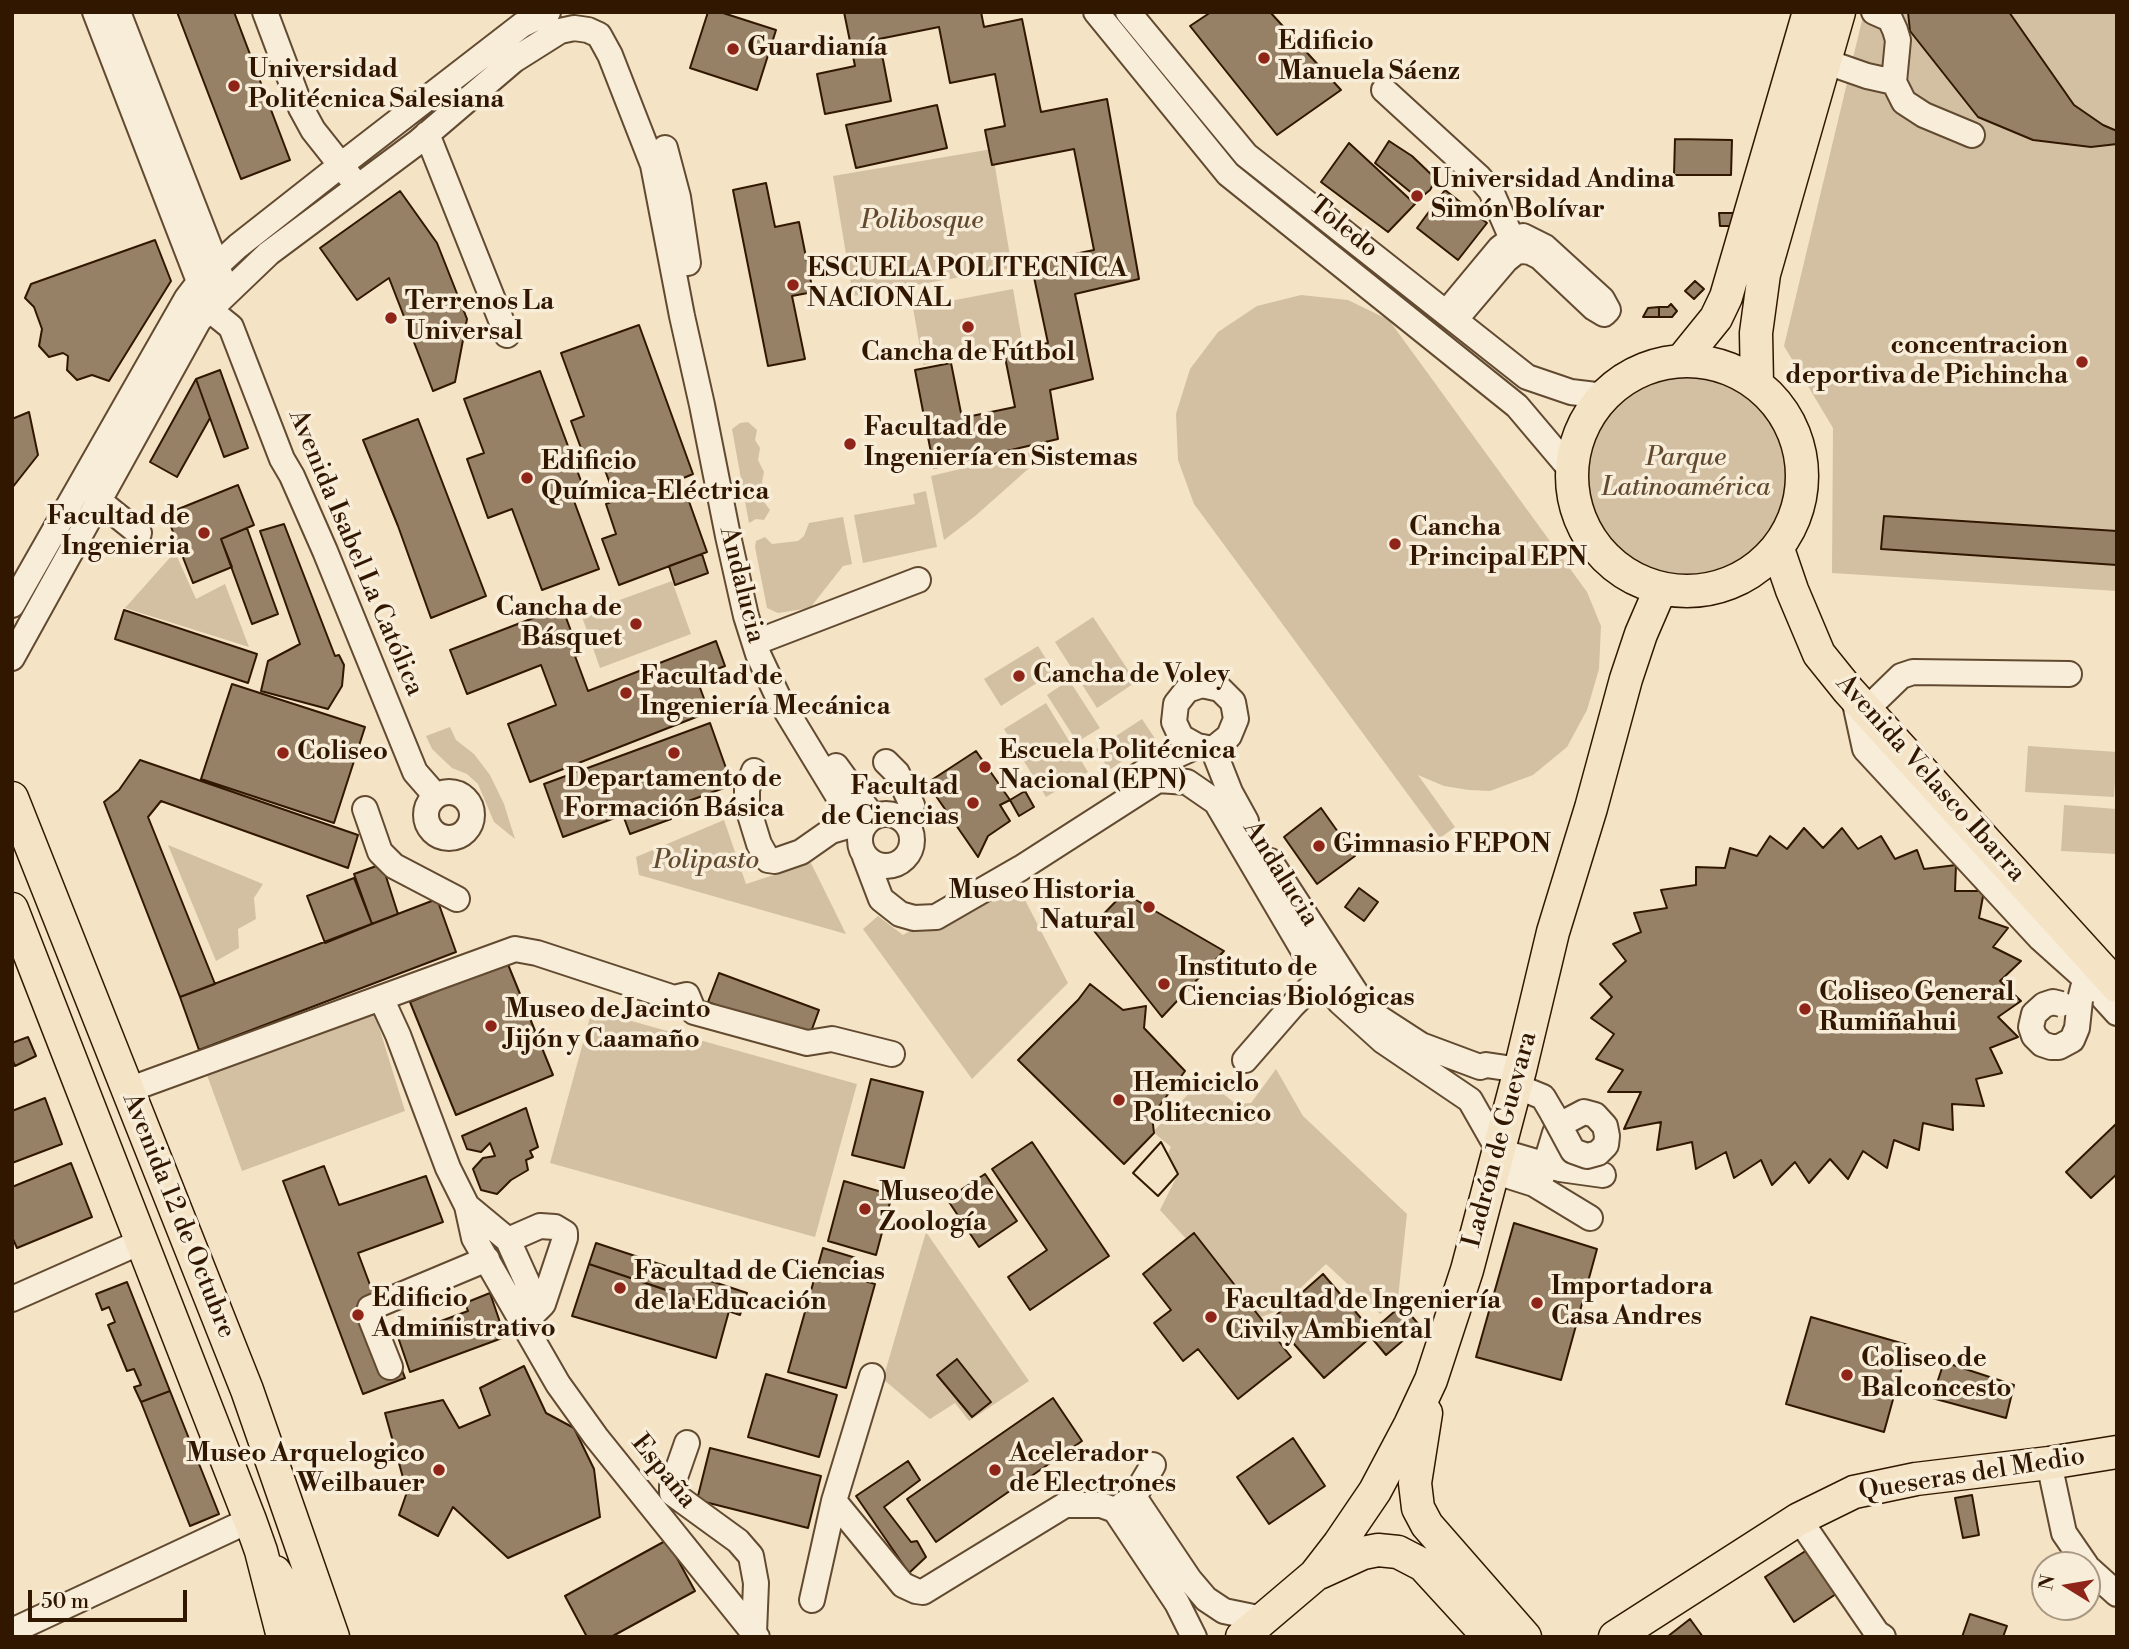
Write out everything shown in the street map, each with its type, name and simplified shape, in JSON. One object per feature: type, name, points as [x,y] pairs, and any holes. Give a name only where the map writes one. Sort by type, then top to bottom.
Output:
[{"type":"main road","points":[[1682,360],[1716,317],[1726,297],[1809,12]]},
{"type":"main road","points":[[1757,384],[1756,333],[1764,274],[1839,12]]},
{"type":"main road","points":[[1682,360],[1724,366],[1757,384],[1783,410],[1798,444],[1800,456],[1803,480],[1796,517],[1778,549],[1754,572],[1725,587],[1693,593],[1660,590],[1630,578],[1605,559],[1586,533],[1574,503],[1572,471],[1576,444],[1587,418],[1604,396],[1635,374],[1653,366],[1682,360]]},
{"type":"main road","name":"Avenida Velasco Ibarra","points":[[1778,549],[1791,590],[1819,654],[2005,863],[2086,993]]},
{"type":"main road","name":"Ladrón de Guevara","points":[[1253,1628],[1315,1575],[1375,1491],[1431,1380],[1466,1270],[1518,1078],[1553,932],[1591,808],[1626,679],[1660,590]]},
{"type":"main road","name":"Avenida 12 de Octubre","points":[[12,798],[247,1390],[333,1637]]},
{"type":"main road","points":[[2005,863],[2072,906],[2117,956]]},
{"type":"main road","name":"Avenida 12 de Octubre","points":[[12,909],[22,962],[68,1053],[250,1520],[261,1551],[283,1637]]},
{"type":"main road","points":[[68,1053],[96,1086],[112,1092],[128,1090]]},
{"type":"main road","points":[[143,1241],[158,1239],[173,1244],[210,1297]]},
{"type":"main road","points":[[1431,1380],[1415,1483],[1418,1508],[1427,1525],[1525,1637]]},
{"type":"main road","name":"Queseras del Medio","points":[[1615,1637],[1798,1519],[1854,1492],[1916,1479],[2049,1463],[2114,1452]]},
{"type":"main road","points":[[1315,1575],[1363,1553],[1378,1550],[1398,1552],[1423,1565],[1489,1637]]},
{"type":"main road","name":"Avenida 12 de Octubre","points":[[261,1551],[288,1591],[310,1637]]},
{"type":"main road","points":[[288,1591],[297,1637]]},
{"type":"street","name":"Avenida Isabel La Católica","points":[[95,12],[219,301],[233,318],[231,327],[282,459],[325,551],[415,772],[436,796]]},
{"type":"street","name":"Avenida Isabel La Católica","points":[[118,12],[208,273]]},
{"type":"street","points":[[265,12],[301,108],[313,130],[358,186]]},
{"type":"street","points":[[12,604],[182,305],[208,273],[518,19],[548,12]]},
{"type":"street","name":"Toledo","points":[[1096,12],[1228,174],[1517,406],[1572,471]]},
{"type":"street","name":"Toledo","points":[[1128,12],[1246,155],[1527,377],[1571,392],[1604,396]]},
{"type":"street","points":[[1874,12],[1890,19],[1895,30],[1898,40],[1894,82],[1905,102],[1972,135]]},
{"type":"street","points":[[12,658],[200,320],[269,253],[426,134],[514,60],[585,16],[588,30],[599,35],[624,88],[653,165],[686,304]]},
{"type":"street","points":[[1824,61],[1894,82]]},
{"type":"street","points":[[1384,90],[1485,184],[1491,191],[1512,239]]},
{"type":"street","points":[[426,134],[506,335]]},
{"type":"street","points":[[1522,236],[1541,244],[1602,299],[1608,310],[1604,314],[1594,308],[1540,257],[1522,251],[1506,260],[1450,317],[1500,248],[1512,239],[1522,236]]},
{"type":"street","name":"Andalucia","points":[[686,304],[716,402],[759,616],[791,693],[831,760],[863,824]]},
{"type":"street","name":"Andalucia","points":[[686,304],[702,405],[746,616],[758,653],[779,699],[863,824]]},
{"type":"street","points":[[99,500],[139,533]]},
{"type":"street","points":[[767,638],[919,580]]},
{"type":"street","points":[[2069,674],[1913,672],[1901,676],[1860,702],[1861,737],[1865,749],[2040,938],[2086,993],[2117,1013]]},
{"type":"street","name":"Andalucia","points":[[873,862],[893,891],[913,904],[939,904],[1016,860],[1153,766],[1205,748],[1328,970],[1340,1002],[1383,1041],[1470,1100],[1496,1161]]},
{"type":"street","points":[[886,762],[897,773],[912,805],[906,823]]},
{"type":"street","points":[[754,771],[747,789],[747,804],[768,860],[775,861],[801,852],[831,831],[863,824],[890,814],[906,823],[911,831],[911,849],[899,863],[873,862],[861,849],[863,824]]},
{"type":"street","name":"Andalucia","points":[[873,862],[881,899],[900,914],[914,918],[936,917],[1021,868],[1158,780],[1187,782],[1216,802],[1328,970],[1367,1010],[1421,1045],[1518,1078]]},
{"type":"street","points":[[365,809],[380,852],[394,866],[457,899]]},
{"type":"street","points":[[128,1090],[514,948],[674,998],[687,995],[694,1012],[807,1043],[832,1039],[892,1054]]},
{"type":"street","points":[[1245,1060],[1328,970]]},
{"type":"street","points":[[2086,993],[2090,1030]]},
{"type":"street","name":"España","points":[[381,998],[398,1035],[448,1168],[467,1206],[474,1238],[532,1327],[558,1384],[596,1437],[756,1635]]},
{"type":"street","points":[[1518,1078],[1543,1097],[1559,1118],[1544,1171]]},
{"type":"street","points":[[1496,1161],[1544,1171],[1603,1175]]},
{"type":"street","points":[[1496,1161],[1590,1218]]},
{"type":"street","name":"España","points":[[467,1206],[508,1240],[527,1282],[532,1327]]},
{"type":"street","points":[[508,1240],[540,1226],[555,1227],[565,1233],[543,1304],[532,1327]]},
{"type":"street","points":[[12,1298],[143,1241]]},
{"type":"street","points":[[390,1367],[369,1314],[370,1308],[486,1259]]},
{"type":"street","points":[[812,1600],[834,1501],[872,1377]]},
{"type":"street","points":[[687,1443],[672,1493],[738,1541],[751,1556],[756,1583],[756,1635]]},
{"type":"street","points":[[2049,1463],[2064,1533],[2076,1551]]},
{"type":"street","points":[[834,1501],[903,1585],[923,1591],[1065,1505],[1124,1503],[1153,1465]]},
{"type":"street","points":[[1124,1503],[1206,1600],[1253,1628]]},
{"type":"street","points":[[1124,1503],[1189,1627]]},
{"type":"street","points":[[1798,1519],[1882,1637]]},
{"type":"street","points":[[12,1631],[250,1520]]},
{"type":"street","points":[[2101,1580],[2117,1594]]},
{"type":"street","points":[[1189,1627],[1206,1600]]},
{"type":"green space","points":[[1864,12],[2117,12],[2117,591],[1832,573],[1833,428],[1784,346]]},
{"type":"green space","name":"Polibosque","points":[[992,149],[1012,268],[853,296],[833,176]]},
{"type":"green space","name":"Cancha de Fútbol","points":[[1013,289],[1023,346],[923,365],[913,308]]},
{"type":"green space","points":[[1301,295],[1348,300],[1389,320],[1587,592],[1601,626],[1599,669],[1587,710],[1567,747],[1533,775],[1490,791],[1444,786],[1418,775],[1455,827],[1440,838],[1194,504],[1178,460],[1176,414],[1190,369],[1218,332],[1257,306]]},
{"type":"green space","name":"Parque Latinoamérica","points":[[1687,371],[1727,378],[1760,401],[1783,434],[1790,474],[1783,514],[1760,547],[1727,570],[1687,577],[1647,570],[1614,547],[1591,514],[1584,474],[1591,434],[1614,401],[1647,378]]},
{"type":"green space","points":[[748,422],[757,430],[755,440],[760,448],[758,460],[764,472],[762,482],[767,490],[764,502],[770,510],[764,520],[756,519],[749,523],[732,429],[740,423]]},
{"type":"green space","points":[[1053,447],[974,517],[944,540],[931,476]]},
{"type":"green space","points":[[926,491],[937,547],[863,563],[854,515],[915,504],[913,494]]},
{"type":"green space","points":[[843,517],[852,564],[843,566],[810,608],[778,613],[767,608],[756,541],[765,537],[772,544],[798,541],[804,536],[809,523]]},
{"type":"green space","points":[[175,552],[196,599],[225,584],[249,647],[125,608]]},
{"type":"green space","name":"Cancha de Básquet","points":[[672,581],[691,634],[600,668],[581,614]]},
{"type":"green space","points":[[1093,617],[1136,682],[1097,708],[1055,642]]},
{"type":"green space","name":"Cancha de Voley","points":[[1038,646],[1054,672],[1001,706],[984,679]]},
{"type":"green space","name":"Cancha de Voley","points":[[1069,680],[1100,728],[1077,742],[1047,695]]},
{"type":"green space","points":[[1046,703],[1088,772],[1046,797],[1004,729]]},
{"type":"green space","name":"Cancha de Voley","points":[[1142,719],[1156,740],[1109,770],[1096,749]]},
{"type":"green space","points":[[450,727],[456,740],[474,754],[490,775],[504,804],[515,839],[494,822],[478,784],[467,774],[452,768],[432,749],[426,736]]},
{"type":"green space","points":[[2028,746],[2117,752],[2114,797],[2025,792]]},
{"type":"green space","points":[[2064,805],[2117,809],[2117,854],[2061,851]]},
{"type":"green space","name":"Polipasto","points":[[724,820],[746,884],[811,863],[846,934],[639,875],[636,857]]},
{"type":"green space","points":[[168,845],[263,884],[254,898],[256,919],[238,929],[239,948],[216,961]]},
{"type":"green space","points":[[1010,871],[1068,983],[972,1079],[863,929],[878,916],[903,935]]},
{"type":"green space","points":[[370,998],[405,1111],[242,1171],[203,1064]]},
{"type":"green space","points":[[592,1010],[857,1084],[815,1237],[550,1163]]},
{"type":"green space","points":[[1276,1069],[1303,1116],[1407,1214],[1398,1298],[1380,1314],[1326,1264],[1275,1312],[1258,1318],[1160,1210],[1178,1174],[1168,1153],[1171,1147],[1153,1132],[1203,1078],[1236,1104],[1251,1103]]},
{"type":"green space","points":[[926,1232],[1029,1381],[969,1421],[955,1403],[930,1419],[883,1379]]},
{"type":"building","name":"Universidad Politécnica Salesiana","points":[[177,12],[234,12],[290,160],[241,179]]},
{"type":"building","name":"Guardianía","points":[[708,12],[720,12],[776,30],[757,90],[690,68]]},
{"type":"building","points":[[844,12],[981,12],[984,27],[1022,19],[1041,112],[1107,99],[1139,279],[1075,294],[1093,379],[1050,390],[1058,439],[934,468],[915,370],[951,363],[962,418],[1015,407],[1004,352],[1048,343],[1031,263],[1094,250],[1074,149],[992,165],[985,130],[1005,126],[995,74],[950,83],[939,27],[879,39],[891,101],[825,114],[817,74],[855,66]]},
{"type":"building","name":"Edificio Manuela Sáenz","points":[[1211,12],[1270,12],[1341,90],[1277,135],[1190,26]]},
{"type":"building","points":[[1908,12],[2009,12],[2074,105],[2103,125],[2117,131],[2117,144],[2091,147],[2033,140],[1978,117],[1910,31]]},
{"type":"building","points":[[937,105],[947,148],[856,168],[846,125]]},
{"type":"building","points":[[1675,139],[1732,140],[1731,175],[1674,175]]},
{"type":"building","points":[[1389,141],[1412,156],[1436,179],[1430,190],[1419,199],[1375,163]]},
{"type":"building","points":[[1349,143],[1415,204],[1388,232],[1321,182]]},
{"type":"building","points":[[766,183],[775,227],[799,222],[813,292],[792,296],[805,359],[768,366],[733,190]]},
{"type":"building","points":[[1445,190],[1487,223],[1458,260],[1417,228]]},
{"type":"building","points":[[400,191],[437,243],[467,319],[455,382],[433,391],[389,278],[357,300],[320,248]]},
{"type":"building","points":[[1719,213],[1733,213],[1733,226],[1720,226]]},
{"type":"building","points":[[155,240],[171,281],[109,381],[92,375],[77,380],[67,370],[68,356],[63,353],[49,357],[39,346],[42,329],[34,307],[25,298],[31,284]]},
{"type":"building","points":[[1695,281],[1704,289],[1694,299],[1685,291]]},
{"type":"building","points":[[1671,304],[1677,311],[1672,317],[1659,317],[1659,307],[1668,307]]},
{"type":"building","points":[[1659,307],[1659,317],[1643,317],[1648,308]]},
{"type":"building","points":[[639,325],[693,474],[681,479],[707,552],[619,585],[602,539],[616,534],[606,504],[616,500],[599,454],[585,459],[571,421],[584,416],[561,353]]},
{"type":"building","points":[[220,370],[248,448],[224,457],[196,379]]},
{"type":"building","name":"Edificio Química-Eléctrica","points":[[540,371],[587,497],[574,501],[599,569],[542,590],[512,509],[488,518],[467,459],[484,453],[464,399]]},
{"type":"building","points":[[196,379],[210,418],[177,477],[150,462]]},
{"type":"building","points":[[29,412],[38,455],[12,488],[12,419]]},
{"type":"building","points":[[418,419],[486,596],[431,618],[363,440]]},
{"type":"building","name":"Facultad de Ingenieria","points":[[238,485],[254,525],[221,539],[232,567],[193,583],[166,514]]},
{"type":"building","points":[[1884,516],[2117,531],[2117,565],[1881,549]]},
{"type":"building","points":[[284,524],[335,656],[339,655],[344,665],[342,686],[328,709],[261,691],[268,661],[300,644],[260,531]]},
{"type":"building","points":[[247,528],[278,614],[252,624],[221,539]]},
{"type":"building","points":[[702,554],[708,573],[675,585],[669,566]]},
{"type":"building","name":"Facultad de Ingeniería Mecánica","points":[[562,607],[580,655],[575,656],[588,691],[716,641],[725,666],[696,677],[709,712],[530,782],[508,724],[556,705],[541,665],[467,694],[450,650]]},
{"type":"building","name":"Facultad de Ingenieria","points":[[124,610],[257,654],[248,683],[115,639]]},
{"type":"building","name":"Coliseo","points":[[232,684],[365,727],[334,823],[201,779]]},
{"type":"building","name":"Departamento de Formación Básica","points":[[710,723],[732,785],[667,809],[671,819],[630,834],[623,815],[563,837],[544,784]]},
{"type":"building","name":"Facultad de Ciencias","points":[[976,751],[1010,800],[1000,805],[1010,821],[988,836],[978,857],[927,783]]},
{"type":"building","points":[[140,760],[358,835],[348,868],[161,801],[148,817],[215,984],[180,997],[104,802],[119,790]]},
{"type":"building","points":[[1025,791],[1034,807],[1019,816],[1010,800]]},
{"type":"building","name":"Gimnasio FEPON","points":[[1321,808],[1355,856],[1317,884],[1284,837]]},
{"type":"building","name":"Coliseo General Rumiñahui","points":[[1804,828],[1823,848],[1842,828],[1858,849],[1881,836],[1895,859],[1917,850],[1924,869],[1956,865],[1955,891],[1984,891],[1979,918],[2008,928],[1993,947],[2021,961],[2000,981],[2021,1001],[1998,1017],[2018,1037],[1990,1048],[2002,1073],[1976,1079],[1984,1106],[1952,1104],[1953,1130],[1923,1123],[1919,1150],[1894,1140],[1887,1168],[1863,1151],[1848,1179],[1830,1159],[1809,1183],[1795,1162],[1772,1185],[1761,1160],[1734,1178],[1726,1152],[1696,1169],[1692,1142],[1657,1150],[1661,1122],[1624,1129],[1641,1092],[1608,1092],[1623,1070],[1596,1059],[1614,1034],[1591,1018],[1612,997],[1600,984],[1626,961],[1613,944],[1641,932],[1634,913],[1667,908],[1661,890],[1696,885],[1696,867],[1725,868],[1730,848],[1757,856],[1770,836],[1787,849]]},
{"type":"building","points":[[382,864],[398,914],[372,924],[354,874]]},
{"type":"building","points":[[354,878],[372,924],[325,943],[307,896]]},
{"type":"building","points":[[1359,888],[1378,902],[1364,921],[1345,907]]},
{"type":"building","name":"Instituto de Ciencias Biológicas","points":[[1124,893],[1224,951],[1162,1017],[1091,927]]},
{"type":"building","points":[[437,899],[456,952],[199,1050],[180,997]]},
{"type":"building","points":[[507,962],[553,1075],[456,1115],[410,1002]]},
{"type":"building","points":[[719,973],[819,1010],[808,1040],[708,1002]]},
{"type":"building","points":[[1090,984],[1123,1010],[1146,1006],[1144,1028],[1185,1071],[1152,1116],[1154,1133],[1124,1164],[1018,1060],[1078,1000]]},
{"type":"building","points":[[28,1037],[36,1056],[15,1066],[12,1043]]},
{"type":"building","points":[[871,1079],[923,1092],[904,1168],[852,1155]]},
{"type":"building","points":[[45,1098],[62,1144],[12,1163],[12,1111]]},
{"type":"building","points":[[526,1108],[538,1147],[530,1151],[533,1157],[526,1160],[528,1170],[511,1180],[497,1194],[481,1190],[473,1169],[483,1158],[495,1156],[490,1143],[481,1152],[467,1149],[462,1136]]},
{"type":"building","points":[[2117,1123],[2117,1174],[2091,1198],[2066,1172]]},
{"type":"building","points":[[1032,1142],[1109,1256],[1030,1310],[1008,1277],[1047,1250],[992,1169]]},
{"type":"building","points":[[1161,1142],[1178,1174],[1158,1196],[1133,1173]]},
{"type":"building","points":[[1161,1142],[1178,1174],[1158,1196],[1133,1173]]},
{"type":"building","points":[[71,1163],[92,1217],[17,1248],[12,1237],[12,1187]]},
{"type":"building","name":"Edificio Administrativo","points":[[324,1166],[339,1205],[426,1176],[443,1222],[358,1253],[405,1378],[363,1394],[283,1181]]},
{"type":"building","points":[[985,1174],[1017,1221],[979,1247],[947,1199]]},
{"type":"building","points":[[844,1181],[892,1195],[876,1255],[828,1241]]},
{"type":"building","name":"Importadora Casa Andres","points":[[1514,1223],[1597,1249],[1561,1380],[1476,1357]]},
{"type":"building","name":"Facultad de Ingeniería Civil y Ambiental","points":[[1194,1233],[1291,1357],[1238,1399],[1198,1349],[1183,1361],[1154,1323],[1171,1310],[1143,1274]]},
{"type":"building","points":[[596,1243],[747,1293],[740,1315],[589,1264]]},
{"type":"building","points":[[823,1248],[856,1258],[851,1277],[875,1284],[846,1388],[788,1372]]},
{"type":"building","name":"Facultad de Ciencias de la Educación","points":[[589,1264],[729,1311],[716,1358],[572,1316]]},
{"type":"building","points":[[1323,1274],[1372,1331],[1402,1305],[1420,1326],[1386,1355],[1371,1337],[1324,1378],[1272,1319]]},
{"type":"building","points":[[127,1282],[170,1391],[141,1402],[134,1387],[141,1385],[134,1369],[127,1371],[108,1325],[115,1322],[109,1307],[102,1310],[96,1294]]},
{"type":"building","points":[[490,1293],[505,1337],[410,1372],[398,1337],[468,1311],[465,1303]]},
{"type":"building","name":"Coliseo de Balconcesto","points":[[1811,1317],[1908,1345],[1884,1432],[1786,1404]]},
{"type":"building","points":[[957,1359],[991,1402],[972,1417],[937,1375]]},
{"type":"building","points":[[1944,1362],[2014,1385],[2006,1418],[1932,1398]]},
{"type":"building","points":[[524,1366],[546,1413],[574,1428],[594,1469],[600,1517],[508,1558],[453,1507],[438,1536],[399,1515],[407,1492],[385,1413],[443,1400],[459,1428],[490,1415],[480,1388]]},
{"type":"building","points":[[766,1374],[837,1395],[819,1457],[748,1437]]},
{"type":"building","points":[[170,1391],[219,1514],[190,1526],[141,1402]]},
{"type":"building","name":"Acelerador de Electrones","points":[[1053,1398],[1082,1441],[936,1542],[907,1499]]},
{"type":"building","points":[[1293,1438],[1325,1486],[1269,1524],[1237,1477]]},
{"type":"building","points":[[710,1448],[821,1476],[808,1528],[697,1500]]},
{"type":"building","points":[[908,1461],[920,1480],[884,1507],[911,1542],[917,1541],[926,1557],[909,1573],[856,1496]]},
{"type":"building","points":[[1972,1495],[1979,1535],[1963,1538],[1955,1498]]},
{"type":"building","points":[[667,1540],[695,1591],[611,1637],[587,1637],[565,1596]]},
{"type":"building","points":[[1807,1550],[1836,1594],[1794,1622],[1765,1577]]},
{"type":"building","points":[[1970,1614],[2007,1626],[2003,1637],[1962,1637]]},
{"type":"building","points":[[1690,1619],[1703,1637],[1667,1637]]},
{"type":"place","name":"Guardianía","points":[[733,49]]},
{"type":"place","name":"Edificio Manuela Sáenz","points":[[1264,58]]},
{"type":"place","name":"Universidad Politécnica Salesiana","points":[[234,86]]},
{"type":"place","name":"Universidad Andina Simón Bolívar","points":[[1417,196]]},
{"type":"place","name":"ESCUELA POLITECNICA NACIONAL","points":[[793,285]]},
{"type":"place","name":"Terrenos La Universal","points":[[391,318]]},
{"type":"place","name":"Cancha de Fútbol","points":[[968,327]]},
{"type":"place","name":"concentracion deportiva de Pichincha","points":[[2082,362]]},
{"type":"place","name":"Facultad de Ingeniería en Sistemas","points":[[850,444]]},
{"type":"place","name":"Edificio Química-Eléctrica","points":[[527,478]]},
{"type":"place","name":"Facultad de Ingenieria","points":[[204,533]]},
{"type":"place","name":"Cancha Principal EPN","points":[[1395,544]]},
{"type":"place","name":"Cancha de Básquet","points":[[636,624]]},
{"type":"place","name":"Cancha de Voley","points":[[1019,676]]},
{"type":"place","name":"Facultad de Ingeniería Mecánica","points":[[626,693]]},
{"type":"place","name":"Coliseo","points":[[283,753]]},
{"type":"place","name":"Departamento de Formación Básica","points":[[674,753]]},
{"type":"place","name":"Escuela Politécnica Nacional (EPN)","points":[[985,767]]},
{"type":"place","name":"Facultad de Ciencias","points":[[973,803]]},
{"type":"place","name":"Gimnasio FEPON","points":[[1319,846]]},
{"type":"place","name":"Museo Historia Natural","points":[[1149,907]]},
{"type":"place","name":"Instituto de Ciencias Biológicas","points":[[1164,984]]},
{"type":"place","name":"Coliseo General Rumiñahui","points":[[1805,1009]]},
{"type":"place","name":"Museo de Jacinto Jijón y Caamaño","points":[[491,1026]]},
{"type":"place","name":"Hemiciclo Politecnico","points":[[1119,1100]]},
{"type":"place","name":"Museo de Zoología","points":[[865,1209]]},
{"type":"place","name":"Facultad de Ciencias de la Educación","points":[[620,1288]]},
{"type":"place","name":"Importadora Casa Andres","points":[[1537,1303]]},
{"type":"place","name":"Edificio Administrativo","points":[[358,1315]]},
{"type":"place","name":"Facultad de Ingeniería Civil y Ambiental","points":[[1211,1317]]},
{"type":"place","name":"Coliseo de Balconcesto","points":[[1847,1375]]},
{"type":"place","name":"Museo Arquelogico Weilbauer","points":[[439,1470]]},
{"type":"place","name":"Acelerador de Electrones","points":[[995,1470]]}]
